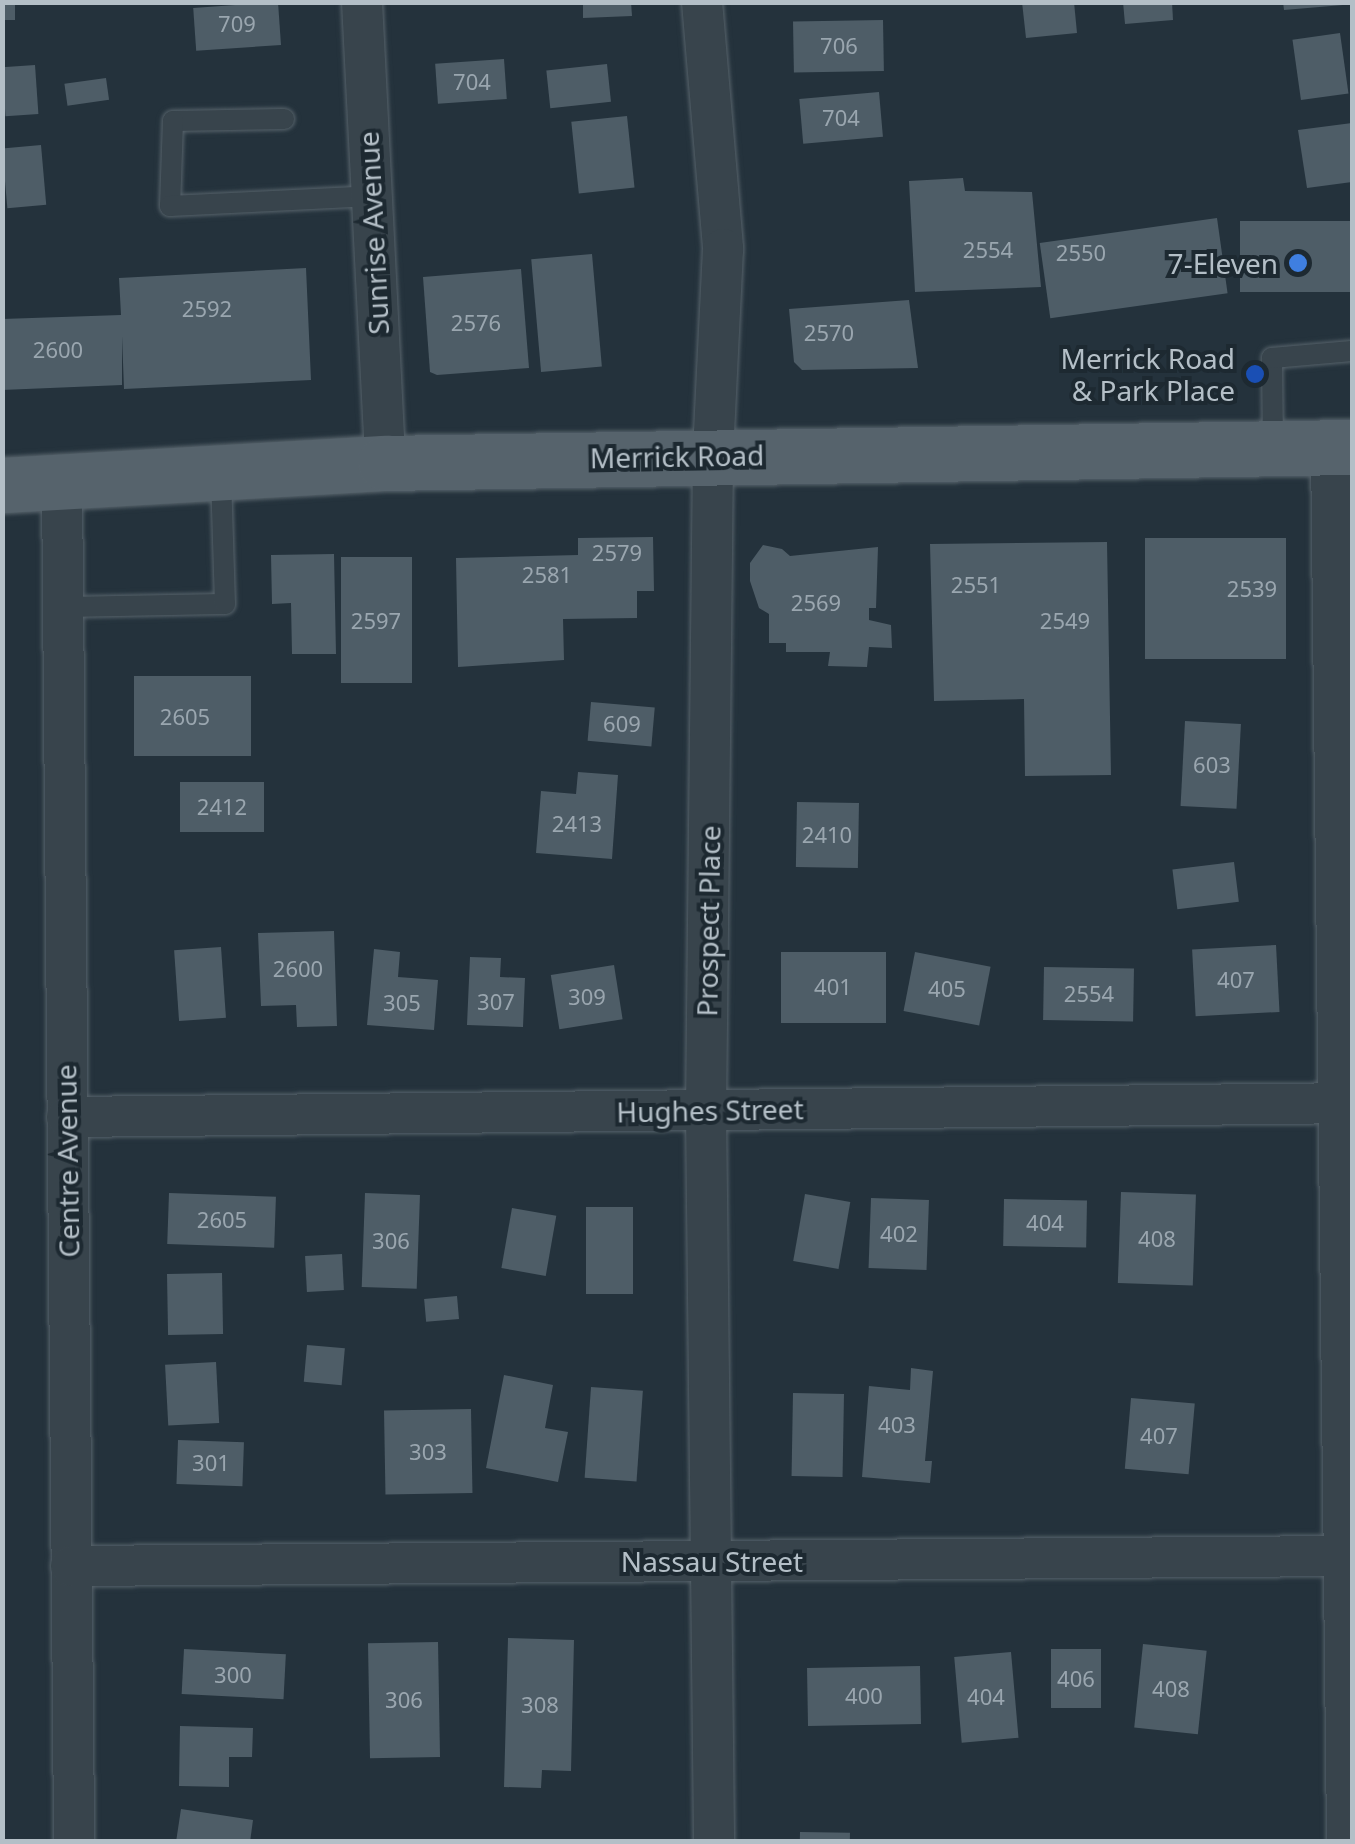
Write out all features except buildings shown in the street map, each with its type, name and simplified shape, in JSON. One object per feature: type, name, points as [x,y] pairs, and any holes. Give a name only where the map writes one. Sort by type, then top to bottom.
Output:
[{"type":"main road","name":"Merrick Road","points":[[2,486],[384,463],[1342,447]]},
{"type":"street","name":"Sunrise Avenue","points":[[362,2],[384,463]]},
{"type":"street","name":"Prospect Place","points":[[702,2],[723,249],[713,456],[706,1110],[714,1842]]},
{"type":"street","points":[[1342,447],[1347,1842]]},
{"type":"street","name":"Centre Avenue","points":[[62,481],[74,1842]]},
{"type":"street","name":"Hughes Street","points":[[66,1117],[1346,1103]]},
{"type":"street","name":"Nassau Street","points":[[71,1566],[1348,1556]]},
{"type":"lane","points":[[284,120],[172,120],[170,206],[372,196]]},
{"type":"lane","points":[[1274,448],[1272,358],[1352,351]]},
{"type":"lane","points":[[63,607],[225,604],[221,472]]},
{"type":"place","name":"7-Eleven","points":[[1298,263]]},
{"type":"place","name":"Merrick Road & Park Place","points":[[1255,374]]}]
